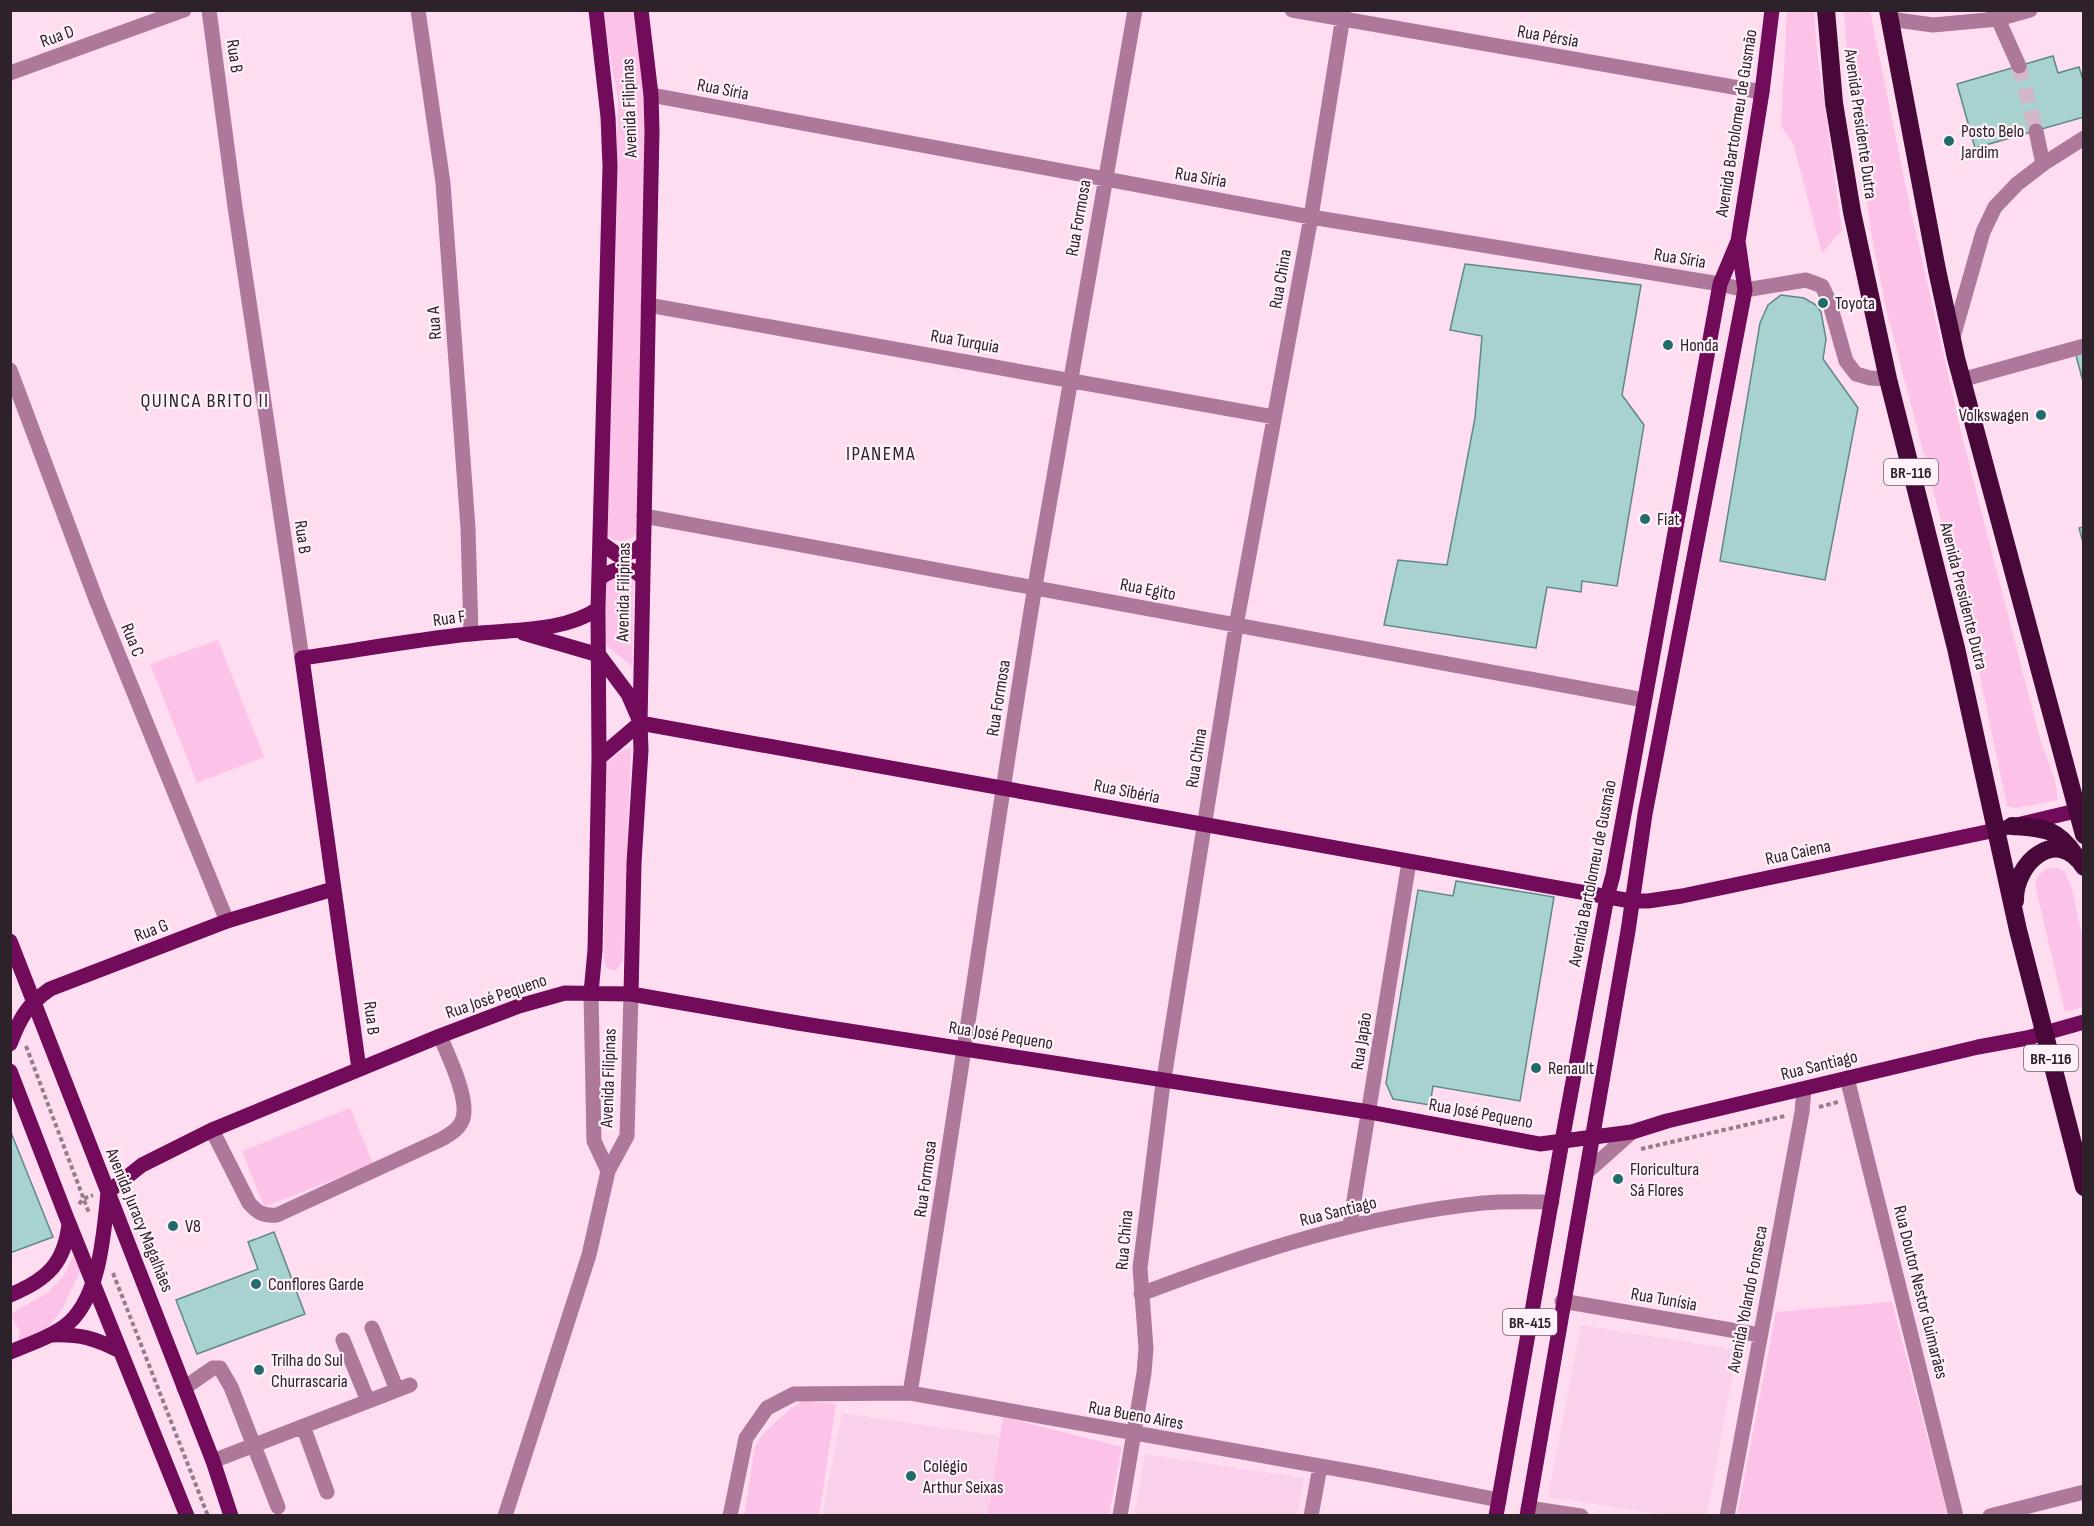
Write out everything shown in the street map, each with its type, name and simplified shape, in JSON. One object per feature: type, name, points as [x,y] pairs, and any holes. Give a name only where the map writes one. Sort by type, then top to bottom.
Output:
[{"type":"highway","name":"Avenida Presidente Dutra","points":[[1826,10],[1834,103],[1852,212],[1888,379],[2004,828],[2018,930],[2084,1187]]},
{"type":"highway","points":[[1889,15],[1961,380],[2080,810],[2084,835]]},
{"type":"highway","points":[[2004,828],[2045,828],[2068,845],[2081,864]]},
{"type":"highway","points":[[2018,930],[2015,894],[2020,873],[2027,864],[2042,852],[2052,849],[2062,850],[2081,864]]},
{"type":"main road","name":"Avenida Filipinas","points":[[591,993],[595,950],[599,758],[598,609],[610,166],[608,117],[596,10]]},
{"type":"main road","name":"Avenida Filipinas","points":[[631,994],[634,863],[641,750],[651,95],[641,10]]},
{"type":"main road","name":"Avenida Bartolomeu de Gusmão","points":[[1496,1515],[1563,1135],[1613,875],[1720,284],[1738,242],[1762,92],[1772,10]]},
{"type":"main road","name":"Avenida Bartolomeu de Gusmão","points":[[1527,1512],[1628,931],[1645,814],[1745,290],[1738,242]]},
{"type":"main road","points":[[601,543],[618,555],[635,551],[643,544]]},
{"type":"main road","points":[[600,578],[625,568],[635,571],[642,578]]},
{"type":"main road","name":"Rua F","points":[[302,658],[471,634],[515,631],[570,623],[598,609]]},
{"type":"main road","points":[[515,631],[599,655],[628,694],[640,723],[599,758]]},
{"type":"main road","name":"Rua B","points":[[302,658],[359,1068]]},
{"type":"main road","name":"Rua Sibéria","points":[[640,723],[1607,897]]},
{"type":"main road","name":"Rua Caiena","points":[[1607,897],[1648,902],[1682,896],[2080,810]]},
{"type":"main road","name":"Rua G","points":[[10,1044],[33,1001],[50,989],[227,921],[333,889]]},
{"type":"main road","name":"Avenida Juracy Magalhães","points":[[10,941],[213,1461],[231,1515]]},
{"type":"main road","name":"Rua José Pequeno","points":[[108,1190],[142,1165],[212,1130],[440,1036],[544,998],[565,993],[631,994],[1369,1112],[1540,1144],[1563,1135]]},
{"type":"main road","name":"Rua Santiago","points":[[1563,1135],[1591,1138],[1632,1132],[1667,1121],[2084,1022]]},
{"type":"main road","points":[[10,1071],[186,1515]]},
{"type":"main road","points":[[10,1352],[51,1335],[68,1324],[80,1308],[93,1283],[102,1245],[108,1190]]},
{"type":"main road","points":[[10,1295],[46,1274],[58,1261],[65,1249],[68,1221]]},
{"type":"main road","points":[[51,1335],[68,1334],[90,1337],[120,1350]]},
{"type":"street","name":"Rua D","points":[[10,73],[184,10]]},
{"type":"street","name":"Rua B","points":[[209,10],[237,219],[302,658]]},
{"type":"street","name":"Rua A","points":[[418,10],[443,183],[468,528],[471,634]]},
{"type":"street","name":"Rua Formosa","points":[[910,1393],[943,1197],[1035,586],[1135,10]]},
{"type":"street","name":"Rua Pérsia","points":[[1292,10],[1344,15],[1762,92]]},
{"type":"street","points":[[1889,15],[1933,25],[2030,10]]},
{"type":"street","name":"Rua China","points":[[1120,1515],[1144,1373],[1146,1348],[1140,1268],[1164,1080],[1236,626],[1311,217],[1344,15]]},
{"type":"street","points":[[1995,15],[2019,66]]},
{"type":"street","name":"Rua Síria","points":[[651,95],[1311,217],[1745,290]]},
{"type":"street","points":[[2036,130],[2043,164]]},
{"type":"street","points":[[1952,341],[1983,232],[1995,207],[2017,184],[2084,138]]},
{"type":"street","points":[[1745,290],[1806,280],[1822,286],[1846,361],[1856,374],[1888,379]]},
{"type":"street","name":"Rua Turquia","points":[[648,305],[1274,417]]},
{"type":"street","points":[[1961,380],[2084,346]]},
{"type":"street","name":"Rua C","points":[[10,370],[97,602],[227,921]]},
{"type":"street","name":"Rua Egito","points":[[644,516],[1035,586],[1236,626],[1644,700]]},
{"type":"street","name":"Rua Japão","points":[[1350,1225],[1409,862]]},
{"type":"street","name":"Avenida Filipinas","points":[[591,993],[594,1141],[608,1171]]},
{"type":"street","name":"Avenida Filipinas","points":[[505,1515],[589,1255],[608,1171],[627,1136],[631,994]]},
{"type":"street","name":"Rua José Pequeno","points":[[212,1130],[249,1203],[257,1212],[265,1216],[277,1215],[442,1139],[456,1130],[463,1120],[462,1093],[440,1036]]},
{"type":"street","name":"Rua Doutor Nestor Guimarães","points":[[1847,1078],[1956,1515]]},
{"type":"street","name":"Avenida Yolando Fonseca","points":[[1726,1515],[1802,1112],[1804,1089]]},
{"type":"street","points":[[1586,1173],[1632,1132]]},
{"type":"street","name":"Rua Santiago","points":[[1141,1294],[1179,1279],[1350,1225],[1485,1203],[1552,1202]]},
{"type":"street","name":"Rua Tunísia","points":[[1562,1301],[1760,1335]]},
{"type":"street","points":[[213,1461],[403,1388],[372,1328]]},
{"type":"street","points":[[343,1340],[368,1401]]},
{"type":"street","points":[[184,1388],[213,1368],[220,1368],[231,1387],[278,1507]]},
{"type":"street","name":"Rua Bueno Aires","points":[[730,1515],[746,1438],[767,1408],[794,1394],[910,1393],[1499,1500]]},
{"type":"street","points":[[303,1426],[327,1492]]},
{"type":"street","points":[[1311,1515],[1320,1467]]},
{"type":"street","points":[[1990,1515],[2084,1492]]},
{"type":"street","points":[[1527,1512],[1581,1515]]},
{"type":"path","points":[[1611,1150],[1636,1150],[1802,1112],[1852,1098]]},
{"type":"path","points":[[68,1221],[82,1199],[108,1190]]},
{"type":"shaded area","points":[[602,11],[633,11],[643,81],[647,141],[636,535],[622,541],[614,540],[605,530],[618,99]]},
{"type":"shaded area","points":[[1787,11],[1814,11],[1817,51],[1842,230],[1822,253],[1793,143],[1781,126]]},
{"type":"shaded area","points":[[1844,11],[1870,11],[1907,193],[1962,436],[2040,739],[2055,779],[2058,800],[2016,808],[2007,806],[1975,652],[1885,304],[1870,225],[1848,71]]},
{"type":"shaded area","points":[[610,576],[634,576],[632,666],[606,645],[606,580]]},
{"type":"shaded area","points":[[218,640],[264,757],[197,783],[150,664]]},
{"type":"shaded area","points":[[631,747],[623,959],[614,971],[607,968],[604,961],[605,770],[612,758]]},
{"type":"shaded area","points":[[2056,867],[2065,872],[2072,889],[2083,940],[2083,1007],[2065,1012],[2035,885],[2042,872]]},
{"type":"shaded area","points":[[350,1108],[373,1164],[264,1207],[242,1151]]},
{"type":"shaded area","points":[[73,1256],[80,1271],[63,1308],[46,1331],[17,1345],[20,1331],[11,1314],[47,1293],[63,1277]]},
{"type":"shaded area","points":[[1892,1302],[1947,1513],[1931,1516],[1737,1515],[1776,1312]]},
{"type":"shaded area","points":[[1581,1325],[1737,1350],[1707,1515],[1665,1515],[1548,1497]]},
{"type":"shaded area","points":[[804,1401],[836,1404],[819,1515],[744,1516],[755,1446],[762,1435],[791,1408]]},
{"type":"shaded area","name":"Colégio Arthur Seixas","points":[[842,1413],[999,1436],[987,1515],[822,1515]]},
{"type":"shaded area","points":[[1003,1417],[1122,1447],[1109,1515],[987,1516]]},
{"type":"shaded area","points":[[1145,1454],[1304,1478],[1297,1515],[1134,1515]]},
{"type":"building","points":[[2053,56],[2058,73],[2079,67],[2084,83],[2084,117],[1975,148],[1957,84]]},
{"type":"building","points":[[1465,264],[1641,285],[1622,395],[1644,425],[1617,586],[1582,581],[1581,592],[1547,587],[1536,648],[1384,625],[1398,560],[1447,565],[1475,418],[1482,336],[1450,330]]},
{"type":"building","points":[[1781,295],[1804,298],[1816,305],[1821,312],[1826,339],[1823,359],[1858,408],[1825,580],[1720,561],[1760,323],[1768,305]]},
{"type":"building","points":[[2084,350],[2084,385],[2075,352]]},
{"type":"building","points":[[2084,527],[2084,546],[2079,528]]},
{"type":"building","points":[[1456,881],[1554,897],[1520,1101],[1433,1086],[1430,1105],[1393,1099],[1386,1083],[1418,890],[1453,896]]},
{"type":"building","points":[[10,1130],[53,1237],[10,1253]]},
{"type":"building","name":"Conflores Garde","points":[[274,1232],[305,1314],[197,1354],[176,1300],[258,1269],[248,1242]]},
{"type":"tunnel","points":[[2019,66],[2036,131]]},
{"type":"place","name":"Posto Belo Jardim","points":[[1949,141]]},
{"type":"place","name":"Toyota","points":[[1823,303]]},
{"type":"place","name":"Honda","points":[[1668,345]]},
{"type":"place","name":"Volkswagen","points":[[2041,415]]},
{"type":"place","name":"Fiat","points":[[1645,519]]},
{"type":"place","name":"Renault","points":[[1536,1068]]},
{"type":"place","name":"Floricultura Sá Flores","points":[[1618,1179]]},
{"type":"place","name":"V8","points":[[173,1226]]},
{"type":"place","name":"Conflores Garde","points":[[256,1284]]},
{"type":"place","name":"Trilha do Sul Churrascaria","points":[[259,1370]]},
{"type":"place","name":"Colégio Arthur Seixas","points":[[911,1476]]},
{"type":"district","name":"QUINCA BRITO II","points":[[205,400]]},
{"type":"district","name":"IPANEMA","points":[[881,453]]}]
